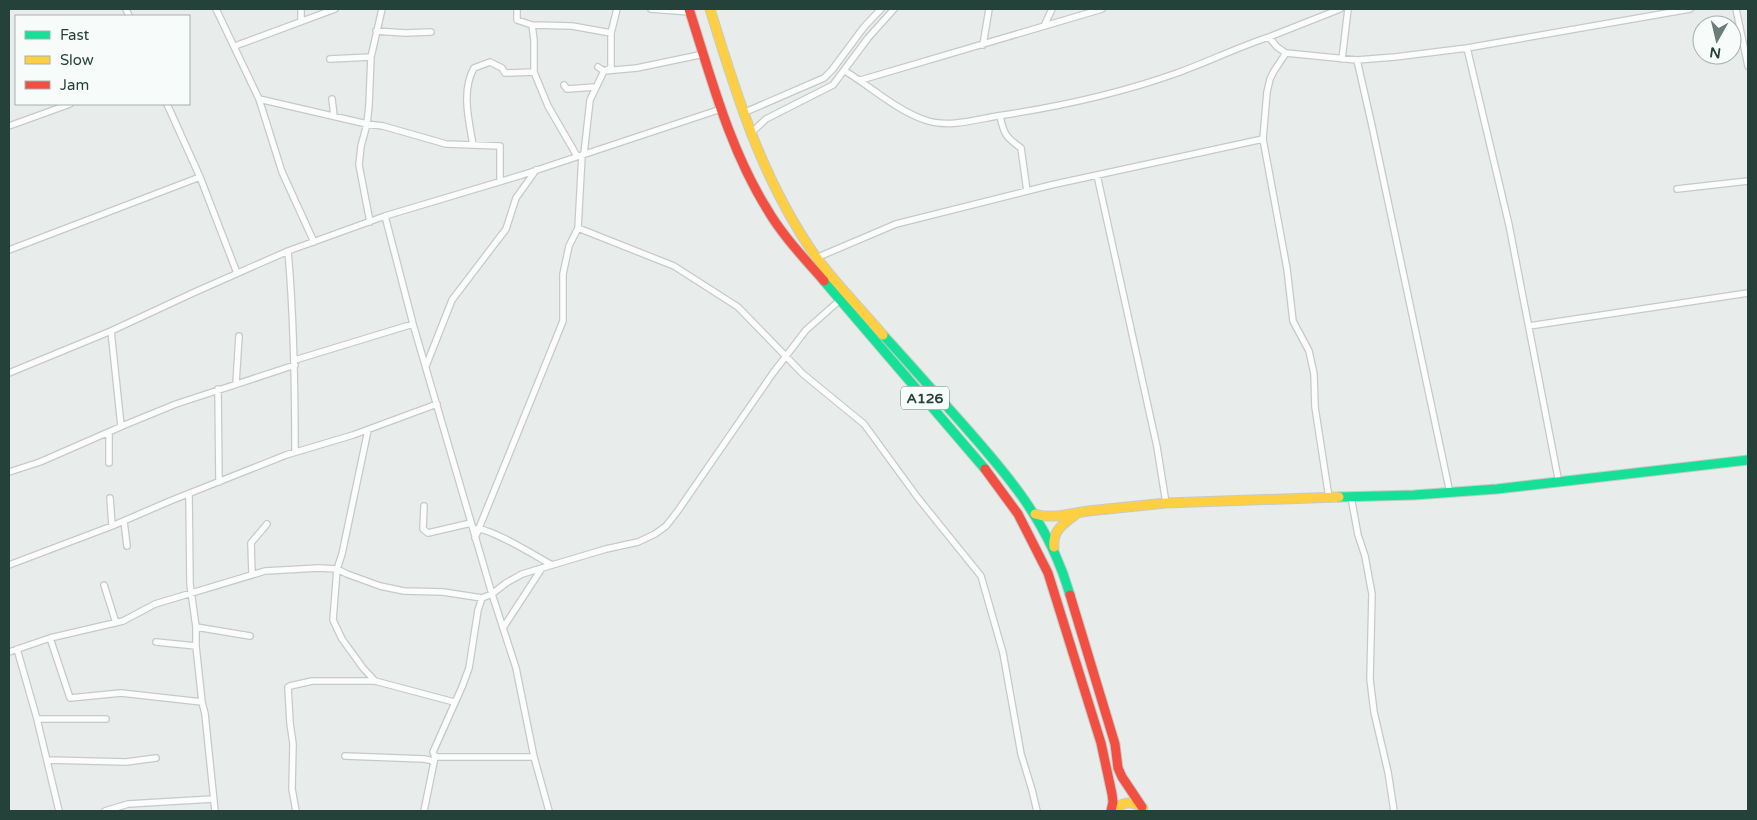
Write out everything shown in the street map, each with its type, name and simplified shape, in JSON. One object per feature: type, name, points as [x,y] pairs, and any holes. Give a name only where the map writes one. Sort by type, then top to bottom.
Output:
[{"type":"main road","name":"A126","points":[[710,9],[750,134],[768,174],[807,245],[816,258],[997,463],[1035,514],[1055,551],[1066,580],[1112,735],[1118,768],[1128,788],[1144,809]]},
{"type":"main road","name":"A126","points":[[690,10],[721,109],[743,165],[767,210],[797,250],[983,468],[1018,514],[1048,573],[1059,606],[1101,743],[1112,794],[1111,811]]},
{"type":"main road","points":[[1035,514],[1058,516],[1166,503],[1450,492],[1559,482],[1748,460]]},
{"type":"main road","points":[[1055,551],[1053,542],[1057,531],[1062,524],[1077,513]]},
{"type":"main road","name":"A126","points":[[1111,811],[1125,803],[1137,804],[1144,809]]},
{"type":"street","points":[[216,9],[260,99],[282,172],[314,242]]},
{"type":"street","points":[[300,9],[301,21]]},
{"type":"street","points":[[235,46],[335,9]]},
{"type":"street","points":[[370,222],[359,165],[370,105],[371,57],[382,9]]},
{"type":"street","points":[[517,9],[517,20],[532,25],[572,26],[611,33]]},
{"type":"street","points":[[474,527],[563,321],[563,274],[569,246],[578,228],[581,155],[590,100],[604,71],[611,68],[611,33],[617,9]]},
{"type":"street","points":[[651,9],[690,10]]},
{"type":"street","points":[[743,113],[824,78],[864,26],[881,9]]},
{"type":"street","points":[[750,134],[766,119],[833,85],[868,38],[894,9]]},
{"type":"street","points":[[983,45],[989,9]]},
{"type":"street","points":[[1045,24],[1052,9]]},
{"type":"street","points":[[861,80],[983,45],[1045,24],[1102,9]]},
{"type":"street","points":[[844,70],[861,80],[885,99],[925,120],[938,123],[954,123],[1074,103],[1111,94],[1178,73],[1340,9]]},
{"type":"street","points":[[1342,58],[1348,9]]},
{"type":"street","points":[[1269,37],[1277,47],[1286,53],[1357,60],[1467,48],[1690,9]]},
{"type":"street","points":[[1736,9],[1748,66]]},
{"type":"street","points":[[532,25],[534,72],[548,106],[581,155]]},
{"type":"street","points":[[376,30],[405,33],[431,32]]},
{"type":"street","points":[[1467,48],[1508,225],[1559,482]]},
{"type":"street","points":[[1286,53],[1270,80],[1267,92],[1263,139],[1287,270],[1293,321],[1309,351],[1314,374],[1315,407],[1329,498]]},
{"type":"street","points":[[598,67],[604,71],[637,68],[704,54]]},
{"type":"street","points":[[330,59],[371,57]]},
{"type":"street","points":[[1357,60],[1450,492]]},
{"type":"street","points":[[473,145],[467,104],[469,82],[474,68],[490,62],[502,68],[505,73],[534,72]]},
{"type":"street","points":[[564,86],[567,89],[595,87]]},
{"type":"street","points":[[260,99],[383,126],[446,144],[500,146],[500,181]]},
{"type":"street","points":[[332,99],[334,116]]},
{"type":"street","points":[[9,126],[67,105]]},
{"type":"street","points":[[167,105],[200,177],[237,273]]},
{"type":"street","points":[[9,373],[112,331],[288,251],[385,216],[536,170],[721,109]]},
{"type":"street","points":[[1000,116],[1002,128],[1007,138],[1022,148],[1027,191]]},
{"type":"street","points":[[816,258],[896,224],[1027,191],[1263,139]]},
{"type":"street","points":[[426,366],[452,300],[506,229],[516,198],[536,170]]},
{"type":"street","points":[[1097,175],[1157,447],[1166,503]]},
{"type":"street","points":[[9,250],[200,177]]},
{"type":"street","points":[[1677,189],[1748,180]]},
{"type":"street","points":[[385,216],[413,324],[474,527],[492,594],[516,668],[534,757],[549,811]]},
{"type":"street","points":[[578,228],[674,266],[738,307],[803,374],[864,424],[918,498],[982,576],[1003,653],[1021,754],[1037,811]]},
{"type":"street","points":[[288,251],[295,362],[295,452]]},
{"type":"street","points":[[1529,326],[1748,293]]},
{"type":"street","points":[[9,652],[50,638],[123,621],[155,604],[265,571],[337,568],[347,574],[380,586],[482,598],[492,594],[522,574],[606,549],[638,542],[666,526],[772,373],[806,330],[840,300]]},
{"type":"street","points":[[9,472],[40,462],[109,433],[121,426],[218,389],[413,324]]},
{"type":"street","points":[[112,331],[121,426]]},
{"type":"street","points":[[236,383],[239,336]]},
{"type":"street","points":[[218,389],[219,482]]},
{"type":"street","points":[[9,565],[124,522],[170,500],[295,452],[368,430],[437,404]]},
{"type":"street","points":[[368,430],[342,554],[337,568],[333,620],[342,639],[375,681]]},
{"type":"street","points":[[109,433],[109,462]]},
{"type":"street","points":[[188,494],[190,514],[188,536],[190,584],[196,627],[196,646],[202,702],[206,714],[215,811]]},
{"type":"street","points":[[1351,497],[1372,594],[1370,679],[1374,712],[1388,772],[1394,811]]},
{"type":"street","points":[[110,498],[112,526]]},
{"type":"street","points":[[424,506],[423,529],[428,533],[474,527],[504,538],[552,565]]},
{"type":"street","points":[[124,522],[128,546]]},
{"type":"street","points":[[252,574],[251,543],[267,524]]},
{"type":"street","points":[[503,628],[542,568]]},
{"type":"street","points":[[104,584],[116,623]]},
{"type":"street","points":[[424,811],[434,759],[433,752],[469,668],[478,610],[482,598]]},
{"type":"street","points":[[196,627],[250,636]]},
{"type":"street","points":[[50,638],[70,698],[122,693],[202,702]]},
{"type":"street","points":[[156,642],[196,646]]},
{"type":"street","points":[[17,649],[37,718],[59,811]]},
{"type":"street","points":[[296,811],[292,789],[293,744],[288,687],[312,681],[375,681],[454,702]]},
{"type":"street","points":[[37,718],[106,719]]},
{"type":"street","points":[[345,756],[424,759],[534,757]]},
{"type":"street","points":[[47,760],[126,762],[156,758]]},
{"type":"street","points":[[105,811],[128,804],[213,799]]},
{"type":"street","points":[[148,802],[148,811]]},
{"type":"traffic: fast","points":[[824,281],[985,469]]},
{"type":"traffic: fast","points":[[883,335],[977,440],[1010,480],[1039,522],[1051,545],[1070,595]]},
{"type":"traffic: fast","points":[[1339,497],[1414,495],[1497,489],[1748,460]]},
{"type":"traffic: slow","points":[[710,9],[741,106],[780,198],[816,257],[883,335]]},
{"type":"traffic: slow","points":[[1035,514],[1058,516],[1166,503],[1339,497]]},
{"type":"traffic: slow","points":[[1054,547],[1057,532],[1063,524],[1075,515]]},
{"type":"traffic: slow","points":[[1112,811],[1127,803],[1139,805],[1143,808]]},
{"type":"traffic: jam","points":[[689,9],[722,112],[742,162],[779,228],[824,281]]},
{"type":"traffic: jam","points":[[985,469],[1018,514],[1048,573],[1101,743],[1112,794],[1111,811]]},
{"type":"traffic: jam","points":[[1070,595],[1115,744],[1118,768],[1142,807]]}]
